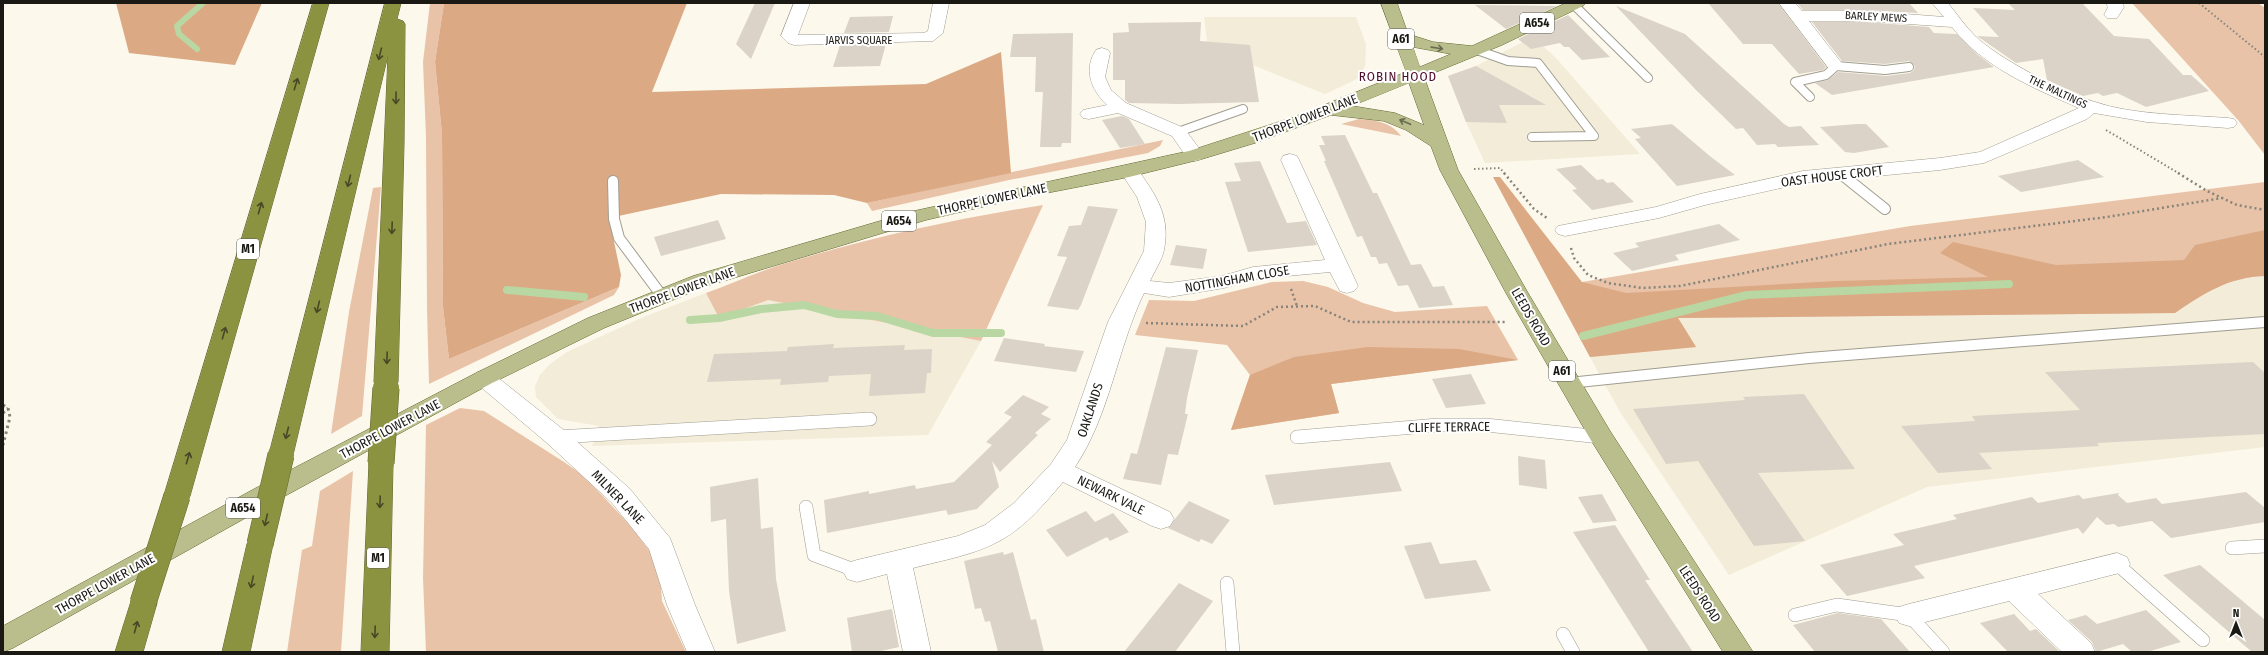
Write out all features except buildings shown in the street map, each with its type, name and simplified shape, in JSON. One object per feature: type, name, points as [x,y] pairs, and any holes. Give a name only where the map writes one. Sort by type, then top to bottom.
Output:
[{"type":"highway","name":"M1","points":[[130,652],[142,603],[177,496],[321,3]]},
{"type":"highway","points":[[236,652],[281,455],[393,3]]},
{"type":"highway","name":"M1","points":[[375,652],[381,463],[386,382],[395,143],[397,3]]},
{"type":"main road","name":"LEEDS ROAD","points":[[1389,3],[1449,170],[1534,322],[1601,437],[1739,652]]},
{"type":"main road","name":"A654","points":[[1414,75],[1477,50],[1576,4]]},
{"type":"main road","points":[[1400,36],[1416,44],[1435,48],[1477,50]]},
{"type":"main road","name":"THORPE LOWER LANE","points":[[3,640],[266,495],[484,378],[596,323],[662,296],[700,281],[921,215],[1021,192],[1129,171],[1195,155],[1249,139],[1414,75]]},
{"type":"main road","points":[[1328,109],[1386,115],[1420,129],[1438,142]]},
{"type":"street","name":"JARVIS SQUARE","points":[[802,3],[789,36],[794,40],[927,38],[935,32],[941,3]]},
{"type":"street","points":[[1787,3],[1836,66]]},
{"type":"street","name":"THE MALTINGS","points":[[1940,3],[1970,40],[1995,58],[2086,111],[2228,123]]},
{"type":"street","name":"BARLEY MEWS","points":[[1798,16],[1866,16],[1955,23]]},
{"type":"street","points":[[1102,54],[1097,77],[1103,92],[1120,107],[1144,119],[1178,132],[1195,155]]},
{"type":"street","points":[[1089,114],[1120,107]]},
{"type":"street","name":"OAST HOUSE CROFT","points":[[1565,230],[1659,212],[1700,200],[1803,177],[1933,165],[1984,158],[2086,111]]},
{"type":"street","points":[[1290,160],[1347,286]]},
{"type":"street","name":"OAKLANDS","points":[[858,571],[964,545],[994,532],[1023,510],[1060,470],[1079,442],[1119,322],[1154,251],[1156,222],[1147,197],[1129,171]]},
{"type":"street","name":"NOTTINGHAM CLOSE","points":[[1136,286],[1169,290],[1224,282],[1253,273],[1338,265]]},
{"type":"street","name":"MILNER LANE","points":[[484,378],[556,437],[621,496],[661,545],[681,605],[701,652]]},
{"type":"street","name":"NEWARK VALE","points":[[1060,470],[1161,519]]},
{"type":"street","points":[[898,562],[918,652]]},
{"type":"street","points":[[1909,615],[2117,564]]},
{"type":"street","points":[[2014,589],[2081,652]]},
{"type":"lane","points":[[1576,4],[1648,78]]},
{"type":"lane","points":[[1477,50],[1508,61],[1538,63],[1594,136],[1532,137]]},
{"type":"lane","points":[[1810,97],[1795,82],[1826,75],[1836,66],[1885,70],[1909,67]]},
{"type":"lane","points":[[1178,132],[1243,109]]},
{"type":"lane","points":[[1840,173],[1885,209]]},
{"type":"lane","points":[[613,180],[614,219],[619,238],[662,296]]},
{"type":"lane","points":[[1569,383],[1809,358],[2265,322]]},
{"type":"lane","points":[[556,437],[870,419]]},
{"type":"lane","name":"CLIFFE TERRACE","points":[[1297,437],[1438,425],[1486,425],[1601,437]]},
{"type":"lane","points":[[806,507],[814,555],[858,571]]},
{"type":"lane","points":[[2232,548],[2265,546]]},
{"type":"lane","points":[[2117,564],[2203,640]]},
{"type":"lane","points":[[1227,583],[1233,652]]},
{"type":"lane","points":[[1795,615],[1837,605],[1909,615],[1942,652]]},
{"type":"lane","points":[[1563,634],[1573,652]]},
{"type":"path","points":[[2199,3],[2265,57]]},
{"type":"path","points":[[2086,111],[2200,187],[2237,205],[2265,210]]},
{"type":"path","points":[[1449,170],[1500,168],[1534,208],[1565,230],[1574,258],[1588,275],[1608,283],[1642,288],[1680,286],[1888,244],[2107,217],[2222,198]]},
{"type":"path","points":[[1119,322],[1243,326],[1277,307],[1315,306],[1351,322],[1534,322]]},
{"type":"path","points":[[3,405],[8,408],[10,417],[3,445]]},
{"type":"path","points":[[3,413],[8,408]]},
{"type":"shaded area","points":[[116,3],[262,3],[235,65],[129,53]]},
{"type":"shaded area","points":[[430,3],[444,3],[435,62],[442,134],[443,307],[449,359],[619,287],[614,295],[429,384],[426,137],[423,62]]},
{"type":"shaded area","points":[[444,3],[687,3],[652,92],[926,84],[1001,52],[1011,173],[867,203],[834,195],[721,194],[609,218],[621,275],[619,287],[449,359],[443,307],[442,134],[435,62]]},
{"type":"shaded area","points":[[2132,3],[2258,3],[2265,8],[2265,155],[2238,120]]},
{"type":"shaded area","points":[[1204,17],[1356,17],[1366,44],[1365,66],[1359,78],[1325,94],[1208,47]]},
{"type":"shaded area","points":[[1533,37],[1556,58],[1640,154],[1485,163],[1466,122],[1448,76],[1476,66]]},
{"type":"shaded area","points":[[1359,119],[1377,121],[1388,125],[1397,131],[1401,136],[1341,124]]},
{"type":"shaded area","points":[[1163,140],[1160,146],[1148,153],[1009,180],[872,211],[867,203]]},
{"type":"shaded area","points":[[1493,177],[1500,177],[1582,282],[1626,293],[1836,281],[1988,277],[1940,253],[1953,242],[2056,265],[2184,260],[2195,245],[2265,230],[2265,276],[2240,279],[2217,287],[2175,313],[1678,318],[1696,347],[1590,357]]},
{"type":"shaded area","points":[[2265,182],[2265,276],[2240,279],[2217,287],[2175,313],[1678,318],[1696,347],[1590,357],[1553,287],[1910,226]]},
{"type":"shaded area","points":[[381,187],[362,416],[331,434],[349,312],[373,188]]},
{"type":"shaded area","points":[[1043,205],[981,341],[768,300],[719,318],[706,293],[773,267],[847,246],[977,216]]},
{"type":"shaded area","points":[[2249,276],[2265,276],[2265,447],[1927,487],[1729,575],[1620,412],[1590,357],[1695,347],[1678,318],[2175,313],[2211,289]]},
{"type":"shaded area","points":[[1303,281],[1328,287],[1363,303],[1395,312],[1487,306],[1518,360],[1331,384],[1339,413],[1231,430],[1250,375],[1227,345],[1135,335],[1149,300],[1194,301],[1272,282]]},
{"type":"shaded area","points":[[706,293],[719,318],[768,299],[981,341],[928,435],[592,446],[599,426],[558,419],[536,397],[535,386],[540,375],[550,364],[567,352],[641,318]]},
{"type":"shaded area","points":[[1368,347],[1459,349],[1518,360],[1331,384],[1339,413],[1231,430],[1250,375],[1294,357]]},
{"type":"shaded area","points":[[460,408],[484,411],[564,462],[584,476],[629,524],[659,563],[662,601],[686,652],[426,652],[423,578],[426,425]]},
{"type":"shaded area","points":[[353,471],[341,652],[287,652],[302,550],[312,546],[320,491]]},
{"type":"waterway","points":[[197,49],[179,34],[177,26],[203,3]]},
{"type":"waterway","points":[[1583,336],[1747,295],[2009,284]]},
{"type":"waterway","points":[[507,290],[584,297]]},
{"type":"waterway","points":[[690,320],[719,318],[761,309],[804,305],[837,314],[877,316],[933,333],[1001,333]]},
{"type":"district","name":"ROBIN HOOD","points":[[1398,76]]}]
